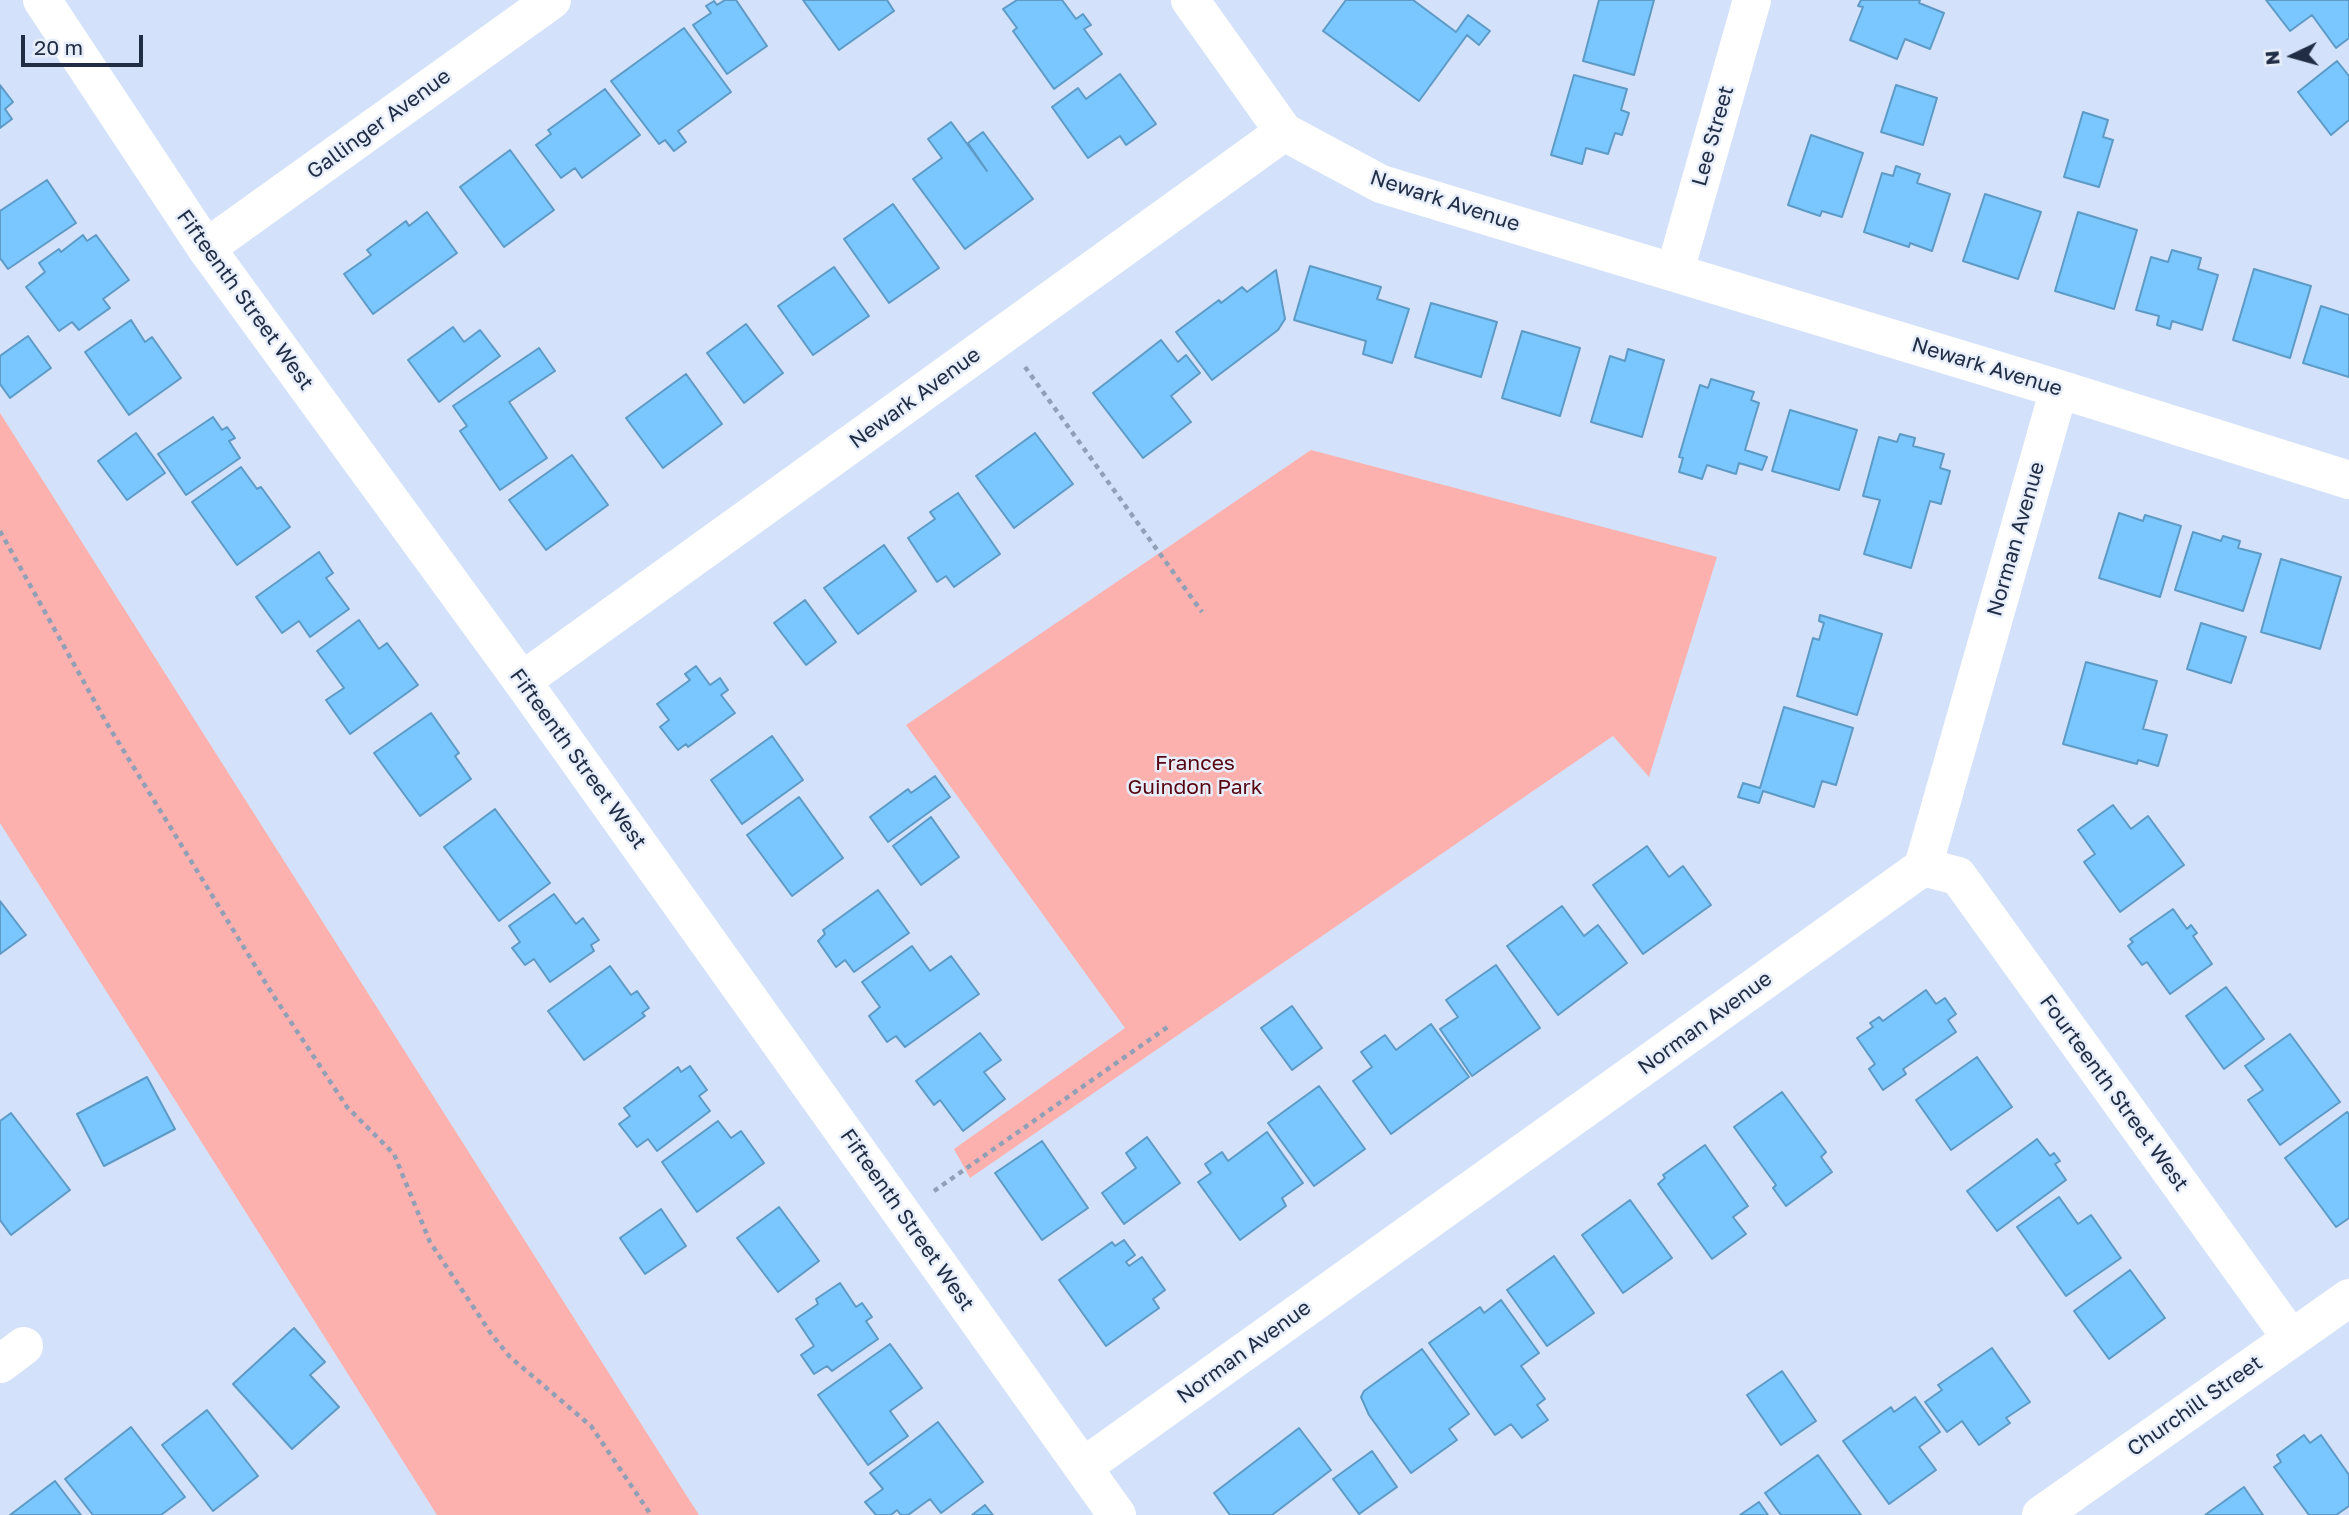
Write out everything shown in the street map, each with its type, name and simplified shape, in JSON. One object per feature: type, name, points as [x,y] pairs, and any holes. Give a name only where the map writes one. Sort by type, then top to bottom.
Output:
[{"type":"street","name":"Fifteenth Street West","points":[[43,0],[206,248],[522,681],[1117,1515]]},
{"type":"street","name":"Gallinger Avenue","points":[[206,248],[552,0]]},
{"type":"street","points":[[1190,0],[1284,132]]},
{"type":"street","name":"Lee Street","points":[[1675,271],[1752,0]]},
{"type":"street","name":"Newark Avenue","points":[[522,681],[1284,132],[1381,184],[1675,271],[2349,480]]},
{"type":"street","name":"Norman Avenue","points":[[1083,1466],[1923,867],[2059,389]]},
{"type":"street","name":"Fourteenth Street West","points":[[1923,867],[1958,876],[2291,1338]]},
{"type":"street","name":"Churchill Street","points":[[2040,1515],[2349,1298]]},
{"type":"path","points":[[1002,335],[1202,612]]},
{"type":"path","points":[[0,531],[106,722],[273,995],[347,1107],[394,1154],[430,1242],[492,1335],[510,1357],[591,1426],[651,1515]]},
{"type":"path","points":[[903,1215],[1170,1026]]},
{"type":"green space","points":[[0,413],[699,1515],[437,1515],[0,823]]},
{"type":"green space","name":"Frances Guindon Park","points":[[1311,450],[1717,557],[1649,777],[1613,736],[970,1178],[954,1149],[1125,1028],[906,725]]},
{"type":"building","points":[[725,0],[736,0],[767,46],[727,74],[693,25],[711,13],[706,6],[714,1],[717,5]]},
{"type":"building","points":[[803,0],[887,0],[894,11],[839,50]]},
{"type":"building","points":[[1017,0],[1062,0],[1076,19],[1083,14],[1091,25],[1084,29],[1102,54],[1054,89],[1013,31],[1017,28],[1003,9]]},
{"type":"building","points":[[1346,0],[1413,0],[1456,32],[1468,15],[1490,31],[1479,45],[1467,35],[1419,101],[1323,31]]},
{"type":"building","points":[[1599,0],[1654,0],[1634,75],[1583,61]]},
{"type":"building","points":[[1861,0],[1920,0],[1919,3],[1944,13],[1930,49],[1905,39],[1897,59],[1850,40],[1863,7],[1858,6]]},
{"type":"building","points":[[2266,0],[2349,0],[2349,38],[2336,48],[2312,15],[2290,31]]},
{"type":"building","points":[[684,28],[731,92],[678,131],[686,142],[674,151],[665,140],[659,144],[611,81]]},
{"type":"building","points":[[2337,61],[2349,76],[2349,120],[2331,135],[2298,92]]},
{"type":"building","points":[[1120,74],[1156,124],[1126,145],[1120,136],[1088,158],[1052,107],[1078,88],[1086,99]]},
{"type":"building","points":[[1574,75],[1627,89],[1621,110],[1629,113],[1622,135],[1615,133],[1608,154],[1586,148],[1582,164],[1551,155]]},
{"type":"building","points":[[0,85],[13,102],[5,109],[12,119],[0,128]]},
{"type":"building","points":[[1896,85],[1937,98],[1923,145],[1881,132]]},
{"type":"building","points":[[605,89],[640,135],[582,178],[575,168],[561,178],[536,145],[551,134],[548,130]]},
{"type":"building","points":[[2083,112],[2108,120],[2103,137],[2113,140],[2099,187],[2064,177]]},
{"type":"building","points":[[951,122],[987,171],[968,143],[983,132],[1033,199],[965,249],[913,179],[942,158],[928,139]]},
{"type":"building","points":[[1811,135],[1863,153],[1842,217],[1822,211],[1820,216],[1788,205]]},
{"type":"building","points":[[510,150],[554,210],[504,247],[460,187]]},
{"type":"building","points":[[1896,166],[1920,174],[1917,183],[1950,194],[1932,251],[1910,243],[1909,247],[1864,232],[1882,173],[1893,176]]},
{"type":"building","points":[[47,180],[76,223],[8,269],[0,258],[0,211]]},
{"type":"building","points":[[1985,194],[2041,212],[2018,279],[1963,261]]},
{"type":"building","points":[[893,204],[939,268],[889,303],[844,239]]},
{"type":"building","points":[[427,212],[457,253],[373,314],[344,274],[371,255],[367,250],[406,221],[409,226]]},
{"type":"building","points":[[2078,212],[2137,230],[2114,309],[2055,291]]},
{"type":"building","points":[[83,235],[87,241],[96,235],[129,280],[103,299],[110,308],[79,330],[72,322],[59,331],[26,287],[45,272],[39,263],[59,249],[61,252]]},
{"type":"building","points":[[2172,250],[2201,258],[2198,269],[2218,275],[2202,330],[2172,321],[2170,329],[2157,325],[2159,316],[2136,310],[2151,257],[2168,262]]},
{"type":"building","points":[[1310,266],[1381,287],[1377,299],[1409,309],[1392,363],[1363,354],[1366,341],[1294,320]]},
{"type":"building","points":[[834,267],[869,316],[813,355],[778,306]]},
{"type":"building","points":[[2254,269],[2311,286],[2290,358],[2233,340]]},
{"type":"building","points":[[1276,270],[1285,319],[1278,330],[1212,380],[1176,332],[1219,300],[1221,303],[1242,287],[1247,292]]},
{"type":"building","points":[[1431,303],[1497,322],[1481,377],[1415,357]]},
{"type":"building","points":[[2321,306],[2349,315],[2349,377],[2303,363]]},
{"type":"building","points":[[131,320],[145,342],[152,337],[181,378],[129,415],[85,352]]},
{"type":"building","points":[[746,324],[783,373],[744,403],[707,353]]},
{"type":"building","points":[[453,327],[464,342],[480,330],[500,356],[439,402],[408,360]]},
{"type":"building","points":[[1522,331],[1580,348],[1560,416],[1502,398]]},
{"type":"building","points":[[28,336],[51,368],[10,398],[0,384],[0,356]]},
{"type":"building","points":[[1161,340],[1178,362],[1186,355],[1200,373],[1171,396],[1191,422],[1143,458],[1093,393]]},
{"type":"building","points":[[539,348],[555,371],[509,402],[547,458],[500,490],[460,431],[467,426],[453,406]]},
{"type":"building","points":[[1628,349],[1664,360],[1642,437],[1591,422],[1610,356],[1625,361]]},
{"type":"building","points":[[686,374],[722,424],[663,468],[626,418]]},
{"type":"building","points":[[1711,379],[1754,392],[1751,400],[1759,403],[1745,450],[1767,457],[1762,470],[1739,463],[1736,474],[1707,465],[1702,479],[1679,472],[1683,458],[1679,457],[1700,385],[1708,388]]},
{"type":"building","points":[[1790,410],[1857,430],[1839,490],[1772,471]]},
{"type":"building","points":[[213,417],[222,430],[227,427],[235,438],[229,441],[240,458],[186,495],[158,454]]},
{"type":"building","points":[[136,433],[165,473],[127,500],[98,461]]},
{"type":"building","points":[[1035,433],[1073,484],[1014,528],[976,476]]},
{"type":"building","points":[[1900,434],[1915,438],[1913,446],[1944,454],[1940,468],[1950,471],[1941,504],[1930,501],[1911,568],[1864,554],[1880,500],[1863,496],[1879,437],[1897,442]]},
{"type":"building","points":[[572,455],[608,505],[546,550],[509,500]]},
{"type":"building","points":[[241,467],[257,489],[261,487],[290,527],[237,565],[192,502]]},
{"type":"building","points":[[958,493],[1000,554],[954,587],[946,576],[937,582],[908,538],[935,519],[930,512]]},
{"type":"building","points":[[2119,513],[2143,521],[2145,515],[2181,526],[2160,597],[2099,578]]},
{"type":"building","points":[[2193,532],[2221,541],[2223,536],[2240,541],[2238,548],[2261,554],[2243,611],[2175,590]]},
{"type":"building","points":[[884,545],[916,591],[858,634],[824,588]]},
{"type":"building","points":[[319,552],[333,573],[326,578],[349,609],[310,637],[299,621],[282,633],[256,597]]},
{"type":"building","points":[[2281,559],[2341,577],[2320,649],[2261,632]]},
{"type":"building","points":[[805,600],[836,642],[806,665],[774,623]]},
{"type":"building","points":[[1820,615],[1882,634],[1857,715],[1797,696],[1813,638],[1819,640],[1824,623],[1819,621]]},
{"type":"building","points":[[359,620],[379,649],[387,643],[418,685],[350,734],[326,700],[344,688],[317,651]]},
{"type":"building","points":[[2201,623],[2246,637],[2231,683],[2187,669]]},
{"type":"building","points":[[2086,662],[2157,681],[2143,729],[2167,735],[2158,766],[2138,760],[2137,764],[2063,744]]},
{"type":"building","points":[[696,666],[710,685],[720,678],[728,690],[721,695],[735,713],[688,747],[686,744],[678,750],[660,727],[669,720],[657,704],[690,680],[685,674]]},
{"type":"building","points":[[1784,707],[1853,728],[1836,785],[1822,781],[1814,807],[1763,791],[1759,803],[1738,797],[1743,783],[1760,788]]},
{"type":"building","points":[[431,713],[459,753],[455,756],[471,779],[420,816],[374,753]]},
{"type":"building","points":[[772,736],[803,780],[742,824],[711,780]]},
{"type":"building","points":[[935,776],[950,797],[888,842],[870,817],[908,789],[911,793]]},
{"type":"building","points":[[799,797],[843,858],[792,896],[747,835]]},
{"type":"building","points":[[2113,805],[2131,829],[2148,816],[2184,865],[2120,912],[2084,862],[2095,854],[2078,830]]},
{"type":"building","points":[[495,809],[550,883],[499,921],[444,847]]},
{"type":"building","points":[[931,817],[959,857],[921,885],[893,846]]},
{"type":"building","points":[[1647,846],[1669,877],[1683,866],[1711,905],[1643,954],[1593,885]]},
{"type":"building","points":[[878,890],[909,933],[854,972],[845,960],[836,967],[818,941],[825,934],[823,930]]},
{"type":"building","points":[[554,894],[576,924],[583,918],[599,940],[591,945],[594,951],[550,982],[534,959],[525,965],[512,948],[520,942],[509,926]]},
{"type":"building","points":[[0,901],[26,935],[0,954]]},
{"type":"building","points":[[1562,906],[1584,936],[1598,925],[1627,963],[1558,1015],[1507,946]]},
{"type":"building","points":[[2173,909],[2187,929],[2191,925],[2197,933],[2193,936],[2212,964],[2170,994],[2147,962],[2142,965],[2128,946],[2133,942],[2130,939]]},
{"type":"building","points":[[912,946],[930,971],[951,956],[979,994],[905,1047],[896,1036],[887,1042],[869,1016],[880,1007],[862,982]]},
{"type":"building","points":[[1496,965],[1540,1028],[1472,1076],[1440,1029],[1458,1017],[1446,1000]]},
{"type":"building","points":[[610,966],[631,995],[637,991],[649,1008],[642,1013],[645,1016],[584,1060],[548,1011]]},
{"type":"building","points":[[2226,987],[2264,1039],[2224,1069],[2186,1016]]},
{"type":"building","points":[[1926,990],[1936,1004],[1945,998],[1956,1014],[1948,1020],[1956,1032],[1903,1069],[1906,1074],[1883,1090],[1869,1069],[1875,1064],[1857,1038],[1873,1027],[1870,1023],[1879,1017],[1883,1021]]},
{"type":"building","points":[[1292,1006],[1322,1048],[1292,1070],[1261,1028]]},
{"type":"building","points":[[1431,1024],[1469,1077],[1391,1134],[1353,1081],[1372,1067],[1361,1052],[1385,1035],[1396,1050]]},
{"type":"building","points":[[980,1033],[1001,1060],[984,1072],[1005,1099],[963,1131],[940,1100],[934,1105],[916,1081]]},
{"type":"building","points":[[2290,1034],[2340,1102],[2280,1145],[2248,1100],[2263,1090],[2245,1066]]},
{"type":"building","points":[[1977,1057],[2012,1107],[1951,1150],[1916,1100]]},
{"type":"building","points":[[690,1066],[707,1090],[699,1096],[710,1111],[657,1151],[648,1139],[637,1147],[619,1124],[630,1116],[624,1108],[678,1067],[681,1072]]},
{"type":"building","points":[[147,1077],[175,1129],[104,1166],[77,1114]]},
{"type":"building","points":[[1319,1086],[1365,1149],[1314,1186],[1268,1123]]},
{"type":"building","points":[[1782,1092],[1826,1152],[1821,1157],[1832,1172],[1786,1206],[1773,1188],[1776,1185],[1734,1127]]},
{"type":"building","points":[[2347,1112],[2349,1218],[2336,1227],[2285,1158]]},
{"type":"building","points":[[11,1113],[70,1190],[11,1235],[0,1220],[0,1121]]},
{"type":"building","points":[[718,1121],[731,1138],[741,1131],[764,1163],[697,1212],[662,1162]]},
{"type":"building","points":[[1267,1132],[1303,1183],[1282,1198],[1286,1206],[1240,1240],[1198,1182],[1211,1173],[1205,1164],[1222,1152],[1228,1161]]},
{"type":"building","points":[[1147,1137],[1180,1183],[1124,1224],[1102,1193],[1136,1168],[1126,1153]]},
{"type":"building","points":[[2037,1139],[2050,1156],[2054,1153],[2060,1161],[2055,1164],[2066,1180],[1997,1231],[1967,1191]]},
{"type":"building","points":[[1042,1141],[1088,1208],[1042,1240],[995,1173]]},
{"type":"building","points":[[1705,1145],[1748,1206],[1733,1217],[1746,1234],[1712,1259],[1658,1184],[1665,1178],[1663,1175]]},
{"type":"building","points":[[2059,1197],[2078,1224],[2091,1215],[2121,1258],[2066,1296],[2017,1227]]},
{"type":"building","points":[[1630,1200],[1672,1258],[1623,1293],[1582,1235]]},
{"type":"building","points":[[779,1207],[819,1261],[778,1292],[737,1238]]},
{"type":"building","points":[[661,1209],[686,1246],[645,1274],[620,1238]]},
{"type":"building","points":[[1124,1240],[1135,1255],[1126,1262],[1129,1266],[1142,1257],[1165,1290],[1153,1299],[1159,1308],[1106,1346],[1059,1280],[1112,1242],[1115,1246]]},
{"type":"building","points":[[1554,1256],[1594,1313],[1547,1346],[1507,1290]]},
{"type":"building","points":[[2130,1270],[2165,1318],[2109,1359],[2074,1311]]},
{"type":"building","points":[[840,1283],[856,1307],[862,1303],[872,1317],[866,1321],[878,1339],[832,1371],[827,1366],[814,1374],[801,1355],[814,1346],[796,1319],[818,1304],[816,1299]]},
{"type":"building","points":[[1501,1300],[1539,1353],[1521,1366],[1545,1399],[1537,1405],[1548,1420],[1522,1438],[1511,1424],[1495,1435],[1429,1343],[1480,1307],[1484,1313]]},
{"type":"building","points":[[294,1328],[325,1362],[310,1375],[339,1407],[292,1449],[233,1384]]},
{"type":"building","points":[[890,1344],[922,1388],[890,1411],[908,1436],[868,1465],[818,1395]]},
{"type":"building","points":[[1992,1348],[2030,1402],[2006,1418],[2010,1423],[1979,1445],[1962,1421],[1947,1432],[1925,1402],[1942,1390],[1938,1385]]},
{"type":"building","points":[[1422,1349],[1469,1414],[1449,1429],[1457,1440],[1411,1473],[1369,1415],[1361,1397],[1364,1391]]},
{"type":"building","points":[[1782,1371],[1816,1421],[1781,1445],[1747,1395]]},
{"type":"building","points":[[1915,1397],[1940,1432],[1919,1447],[1936,1470],[1889,1504],[1843,1441],[1891,1407],[1894,1412]]},
{"type":"building","points":[[207,1410],[258,1476],[213,1511],[162,1445]]},
{"type":"building","points":[[938,1422],[983,1482],[941,1513],[930,1499],[908,1515],[901,1515],[897,1510],[891,1515],[876,1515],[865,1502],[883,1489],[870,1473]]},
{"type":"building","points":[[131,1427],[185,1497],[161,1515],[93,1515],[65,1479]]},
{"type":"building","points":[[1299,1428],[1331,1470],[1272,1515],[1230,1515],[1214,1493]]},
{"type":"building","points":[[2304,1435],[2310,1443],[2321,1435],[2349,1475],[2349,1506],[2336,1515],[2309,1515],[2274,1467],[2281,1462],[2277,1455]]},
{"type":"building","points":[[1372,1451],[1397,1487],[1359,1514],[1333,1479]]},
{"type":"building","points":[[1818,1455],[1861,1515],[1781,1515],[1765,1493]]},
{"type":"building","points":[[55,1481],[81,1515],[10,1515]]},
{"type":"building","points":[[2244,1487],[2263,1515],[2205,1515]]},
{"type":"building","points":[[1759,1502],[1768,1515],[1740,1515]]},
{"type":"building","points":[[985,1505],[993,1515],[972,1515]]}]
